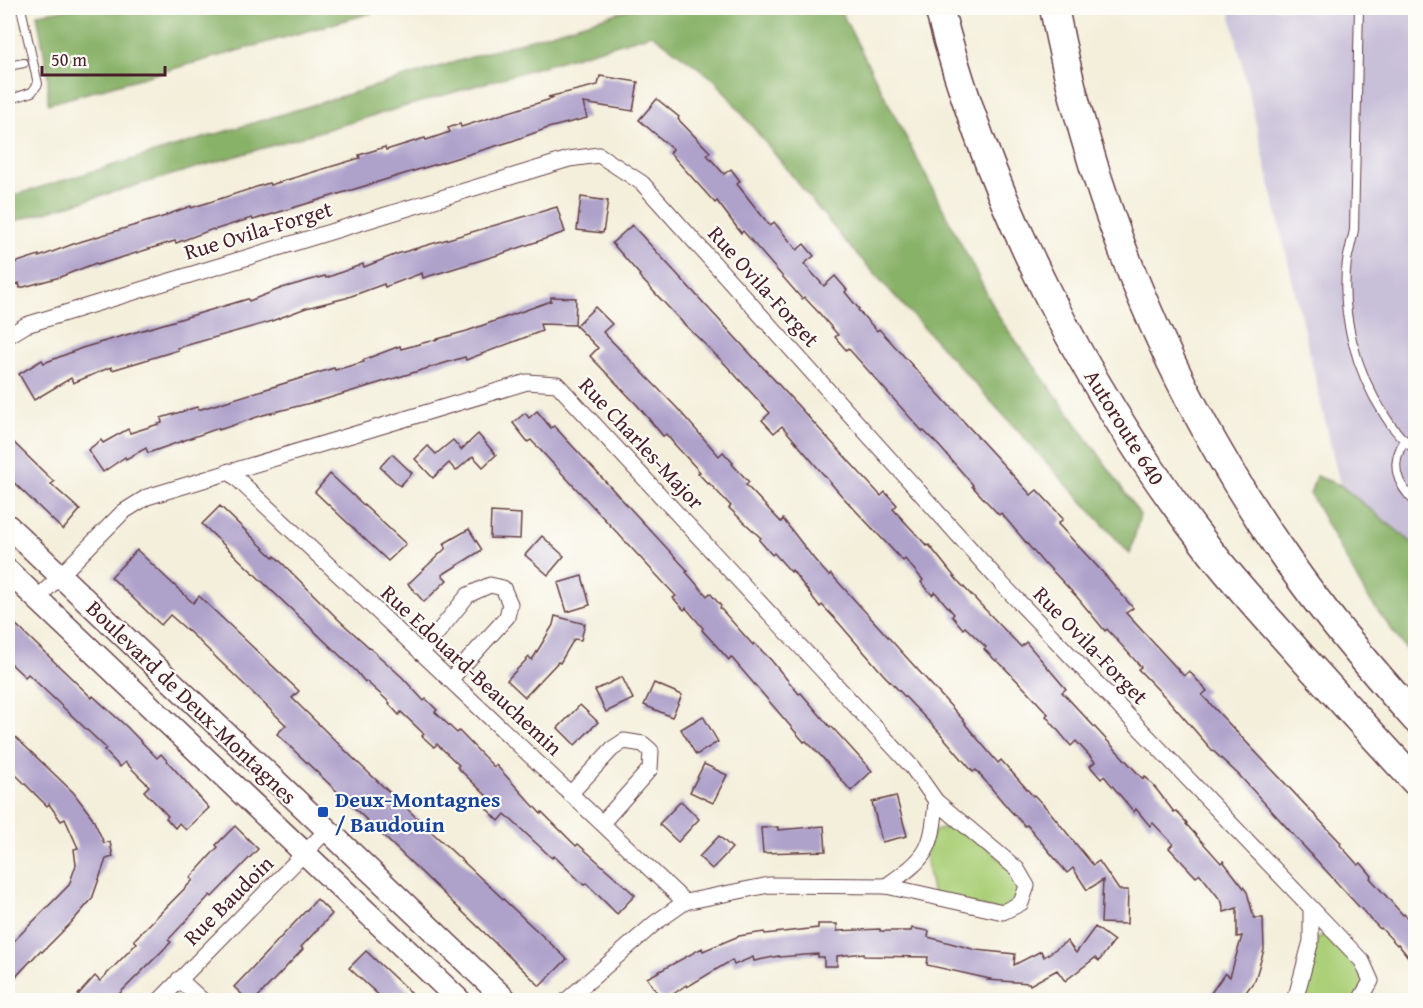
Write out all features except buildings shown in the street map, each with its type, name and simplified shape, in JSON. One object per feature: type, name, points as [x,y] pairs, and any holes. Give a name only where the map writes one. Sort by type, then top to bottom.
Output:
[{"type":"highway","points":[[923,8],[948,69],[982,141]]},
{"type":"highway","name":"Autoroute 640","points":[[939,8],[960,80],[1013,217],[1050,298],[1102,392],[1156,478],[1231,577],[1416,783]]},
{"type":"highway","points":[[1054,8],[1074,98],[1105,203],[1147,313],[1182,387],[1218,453],[1288,561],[1344,635],[1416,719]]},
{"type":"street","name":"Rue Ovila-Forget","points":[[8,336],[26,325],[150,287],[569,159],[599,155],[642,183],[1002,584],[1362,961],[1371,981],[1360,1000]]},
{"type":"street","name":"Rue Charles-Major","points":[[37,599],[123,512],[147,497],[527,382],[557,384],[912,767],[936,801],[1017,869],[1027,886],[1021,903],[1003,912],[886,886],[769,885],[685,902],[655,923],[567,1000]]},
{"type":"street","name":"Rue Edouard-Beauchemin","points":[[229,471],[685,902]]},
{"type":"street","name":"Boulevard de Deux-Montagnes","points":[[8,526],[506,1000]]},
{"type":"street","name":"Boulevard de Deux-Montagnes","points":[[8,571],[459,1000]]},
{"type":"street","points":[[421,653],[468,595],[490,585],[503,588],[510,604],[507,617],[450,680]]},
{"type":"street","points":[[570,794],[612,749],[624,741],[643,744],[651,751],[650,770],[602,823]]},
{"type":"street","points":[[886,886],[915,865],[925,854],[934,831],[936,801]]},
{"type":"street","name":"Rue Baudoin","points":[[160,1000],[327,830]]},
{"type":"street","points":[[1293,1000],[1311,941],[1311,909]]},
{"type":"street","points":[[179,979],[202,1000]]},
{"type":"lane","points":[[8,100],[32,92],[38,84],[21,8]]},
{"type":"lane","points":[[1359,8],[1354,230],[1347,262],[1347,312],[1367,384],[1385,417],[1416,451]]},
{"type":"lane","points":[[8,66],[24,63]]},
{"type":"lane","points":[[1405,440],[1395,457],[1395,466],[1402,486],[1416,503]]},
{"type":"shaded area","points":[[1229,8],[1415,8],[1415,545],[1340,485]]},
{"type":"green space","points":[[74,8],[389,8],[48,104],[48,75],[37,14]]},
{"type":"green space","points":[[634,8],[839,8],[1000,319],[1140,515],[1130,554],[843,239],[715,80],[652,34],[8,223],[8,197]]},
{"type":"green space","points":[[1316,476],[1340,485],[1415,545],[1415,661],[1366,595],[1310,494]]},
{"type":"green space","points":[[964,824],[1027,886],[1003,912],[933,896],[925,854],[934,831]]},
{"type":"green space","points":[[1328,933],[1371,981],[1360,1000],[1301,1000],[1311,941]]},
{"type":"place","name":"Deux-Montagnes / Baudouin","points":[[323,812]]}]
